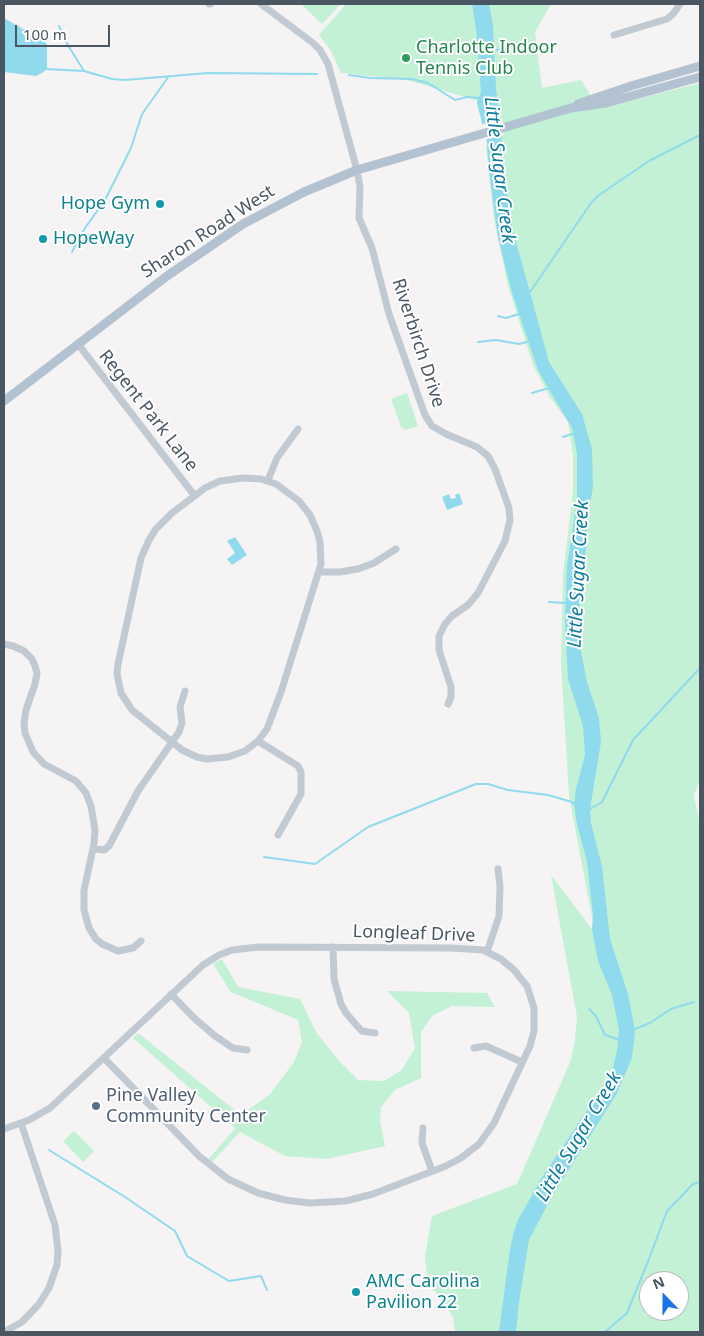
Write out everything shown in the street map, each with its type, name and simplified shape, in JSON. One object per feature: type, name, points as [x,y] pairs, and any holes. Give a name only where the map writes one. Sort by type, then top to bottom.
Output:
[{"type":"main road","name":"Sharon Road West","points":[[571,108],[600,96],[700,66]]},
{"type":"main road","name":"Sharon Road West","points":[[4,401],[150,289],[243,224],[304,192],[357,170],[464,138],[571,108],[606,103],[700,77]]},
{"type":"street","name":"Riverbirch Drive","points":[[261,4],[314,43],[324,57],[331,74],[357,170],[360,187],[359,218],[372,248],[389,314],[425,415],[432,426],[477,447],[488,456],[495,468],[509,508],[510,520],[505,541],[478,593],[468,605],[452,616],[441,631],[439,650],[452,687],[448,704]]},
{"type":"street","points":[[614,35],[667,19],[680,4]]},
{"type":"street","name":"Regent Park Lane","points":[[78,344],[194,495]]},
{"type":"street","points":[[268,480],[277,458],[298,429]]},
{"type":"street","points":[[256,478],[268,480],[290,492],[310,515],[320,542],[319,572],[267,729],[258,741],[245,751],[235,755],[217,759],[197,757],[182,750],[140,717],[126,702],[118,684],[118,664],[144,550],[156,529],[165,520],[194,495],[209,486],[232,479],[256,478]]},
{"type":"street","points":[[319,572],[340,572],[358,569],[374,563],[396,549]]},
{"type":"street","points":[[4,644],[24,651],[32,659],[37,673],[24,718],[28,743],[41,761],[71,777],[86,793],[93,816],[95,830],[94,849],[84,890],[84,910],[89,928],[96,939],[102,944],[118,951],[132,948],[141,941]]},
{"type":"street","points":[[94,849],[104,850],[109,846],[134,798],[179,732],[182,723],[180,707],[185,691]]},
{"type":"street","points":[[258,741],[298,766],[301,772],[301,794],[278,835]]},
{"type":"street","points":[[487,952],[499,916],[500,886],[498,869]]},
{"type":"street","name":"Longleaf Drive","points":[[4,1129],[35,1117],[50,1108],[210,959],[232,950],[259,946],[470,948],[487,952],[501,959],[514,970],[524,982],[531,996],[534,1013],[534,1031],[530,1046],[494,1123],[483,1139],[461,1158],[432,1171],[373,1194],[346,1201],[327,1203],[301,1203],[258,1193],[228,1178],[199,1156],[104,1058]]},
{"type":"street","points":[[333,947],[334,979],[341,1004],[358,1027],[375,1033]]},
{"type":"street","points":[[171,994],[215,1036],[233,1048],[247,1050]]},
{"type":"street","points":[[474,1048],[486,1046],[522,1062]]},
{"type":"street","points":[[4,1332],[22,1322],[39,1304],[54,1277],[58,1258],[54,1225],[21,1123]]},
{"type":"street","points":[[422,1128],[422,1143],[432,1171]]},
{"type":"green space","points":[[301,4],[341,4],[322,24]]},
{"type":"green space","points":[[346,4],[551,4],[535,32],[542,88],[581,80],[599,109],[700,83],[700,783],[694,795],[700,826],[700,1332],[455,1332],[453,1318],[444,1302],[431,1287],[427,1277],[425,1256],[432,1216],[517,1184],[571,1060],[577,1017],[551,875],[595,933],[569,796],[561,664],[563,576],[573,490],[573,455],[568,422],[549,396],[533,365],[508,286],[494,219],[486,147],[494,140],[489,104],[407,80],[341,73],[331,51],[319,35]]},
{"type":"green space","points":[[407,393],[418,426],[406,430],[401,427],[391,399]]},
{"type":"green space","points":[[222,959],[238,987],[300,999],[316,1032],[341,1063],[358,1080],[384,1081],[402,1070],[415,1048],[409,1013],[387,991],[487,993],[495,1007],[452,1006],[432,1016],[421,1032],[421,1078],[395,1090],[381,1107],[380,1121],[385,1146],[327,1159],[285,1156],[240,1132],[212,1162],[208,1160],[235,1128],[133,1038],[138,1033],[241,1115],[270,1094],[294,1062],[302,1042],[298,1020],[231,992],[213,964]]},
{"type":"green space","points":[[74,1131],[94,1151],[83,1162],[63,1141]]},
{"type":"water","name":"Little Sugar Creek","points":[[472,4],[489,4],[493,25],[496,88],[513,231],[549,362],[582,414],[592,449],[593,487],[580,595],[579,625],[580,647],[587,682],[599,718],[601,742],[590,809],[591,823],[602,866],[610,939],[628,994],[635,1031],[632,1058],[616,1095],[552,1196],[529,1240],[516,1332],[499,1332],[514,1231],[518,1220],[541,1179],[604,1085],[613,1067],[619,1030],[612,995],[598,961],[592,929],[593,916],[587,862],[574,804],[585,755],[583,726],[568,679],[565,622],[567,566],[577,499],[577,453],[572,428],[538,370],[512,293],[498,237],[487,143],[477,103],[481,92]]},
{"type":"water","points":[[4,18],[23,29],[44,35],[47,46],[47,69],[42,73],[36,76],[4,72]]},
{"type":"water","points":[[459,493],[463,504],[447,510],[442,497],[449,494],[451,499],[456,498],[455,495]]},
{"type":"water","points":[[235,537],[247,555],[232,565],[227,559],[235,553],[227,541]]},
{"type":"pier","points":[[502,119],[504,135],[484,140],[480,125]]},
{"type":"waterway","points":[[59,26],[84,71]]},
{"type":"waterway","points":[[492,51],[502,49],[508,42]]},
{"type":"waterway","points":[[46,69],[84,71],[112,79],[125,80],[208,73],[317,74]]},
{"type":"waterway","name":"Little Sugar Creek","points":[[349,75],[370,78],[412,79],[428,83],[455,100],[467,97],[480,98]]},
{"type":"waterway","points":[[72,252],[85,228],[105,200],[131,148],[142,114],[169,76]]},
{"type":"waterway","points":[[530,292],[591,203],[599,195],[649,161],[700,135]]},
{"type":"waterway","points":[[498,316],[506,318],[522,313]]},
{"type":"waterway","points":[[478,342],[496,340],[519,344],[530,341]]},
{"type":"waterway","points":[[532,393],[549,388]]},
{"type":"waterway","points":[[563,437],[575,433]]},
{"type":"waterway","name":"Little Sugar Creek","points":[[549,602],[566,603]]},
{"type":"waterway","points":[[590,809],[602,802],[633,740],[700,668]]},
{"type":"waterway","points":[[264,857],[315,864],[368,827],[476,784],[488,784],[508,790],[548,795],[572,802],[575,805]]},
{"type":"waterway","points":[[633,1030],[650,1023],[671,1009],[694,1002]]},
{"type":"waterway","points":[[589,1009],[596,1016],[605,1035],[620,1040]]},
{"type":"waterway","points":[[49,1150],[125,1197],[175,1231],[187,1256],[229,1281],[261,1276],[267,1290]]},
{"type":"waterway","points":[[605,1332],[627,1313],[667,1211],[693,1184],[700,1182]]},
{"type":"place","name":"Charlotte Indoor Tennis Club","points":[[406,58]]},
{"type":"place","name":"Hope Gym","points":[[160,204]]},
{"type":"place","name":"HopeWay","points":[[43,239]]},
{"type":"place","name":"Pine Valley Community Center","points":[[96,1106]]},
{"type":"place","name":"AMC Carolina Pavilion 22","points":[[356,1292]]}]
